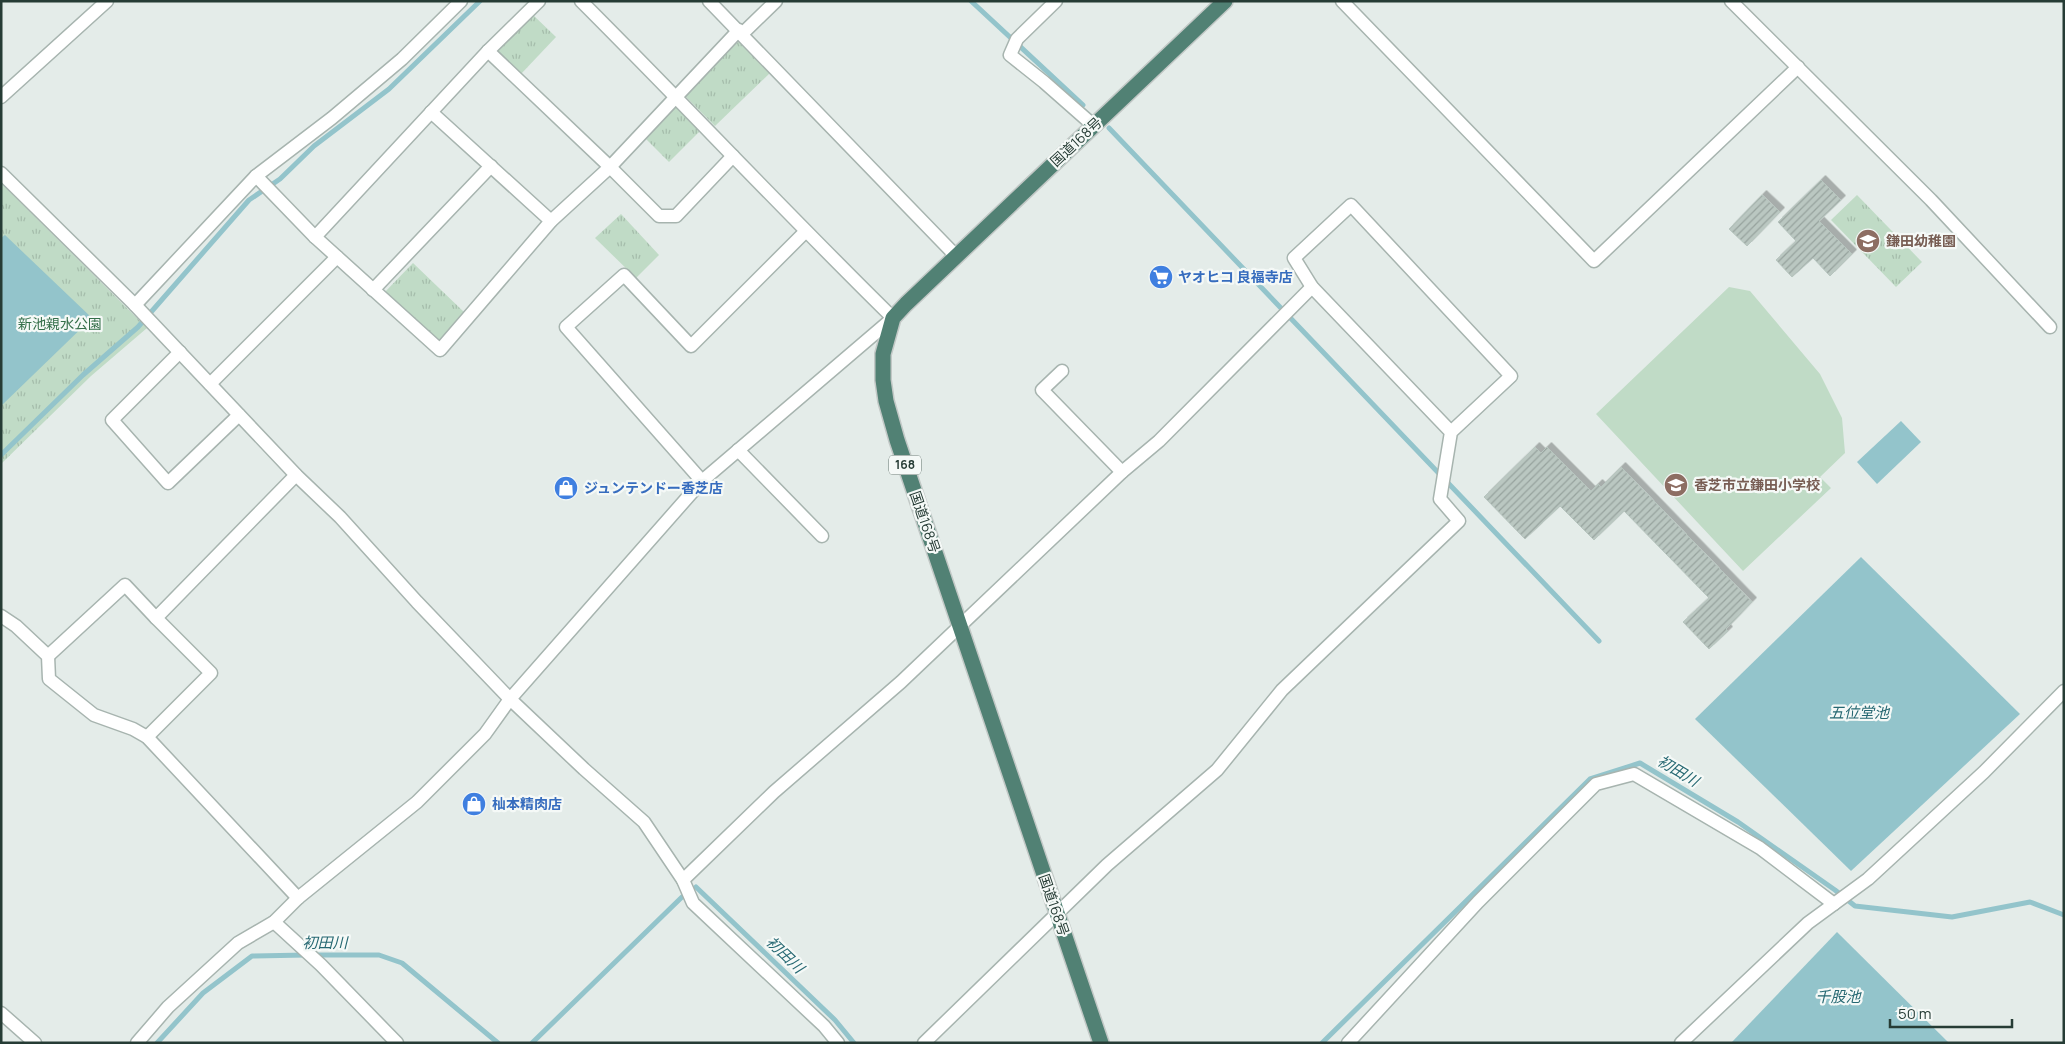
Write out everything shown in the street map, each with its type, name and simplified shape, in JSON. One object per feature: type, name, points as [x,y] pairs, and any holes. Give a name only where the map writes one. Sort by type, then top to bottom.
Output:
[{"type":"highway","name":"国道168号","points":[[1101,1043],[897,440],[886,401],[883,380],[883,354],[893,318],[1225,1]]},
{"type":"street","points":[[1,97],[107,1]]},
{"type":"street","points":[[135,305],[256,176],[332,118],[402,59],[461,1]]},
{"type":"street","points":[[315,237],[488,51],[539,1]]},
{"type":"street","points":[[138,1043],[168,1007],[238,943],[274,922],[298,898],[417,802],[485,734],[510,699],[702,481],[893,318],[805,232],[676,96],[581,1]]},
{"type":"street","points":[[709,1],[956,256]]},
{"type":"street","points":[[256,176],[315,237],[440,350],[551,221],[610,167],[676,96],[740,32],[776,1]]},
{"type":"street","points":[[1056,1],[1014,44],[1010,55],[1094,126]]},
{"type":"street","points":[[1342,1],[1594,261],[1798,67]]},
{"type":"street","points":[[1731,1],[1931,200],[2050,326]]},
{"type":"street","points":[[488,51],[610,167],[658,216],[676,216],[733,156]]},
{"type":"street","points":[[431,112],[551,221]]},
{"type":"street","points":[[373,290],[491,166]]},
{"type":"street","points":[[1,173],[135,305],[296,475],[340,517],[417,602],[510,699],[584,770],[644,822],[684,880],[693,904],[824,1026],[838,1043]]},
{"type":"street","points":[[924,1043],[1107,865],[1217,770],[1282,690],[1459,521],[1440,499],[1451,432],[1511,376],[1351,205],[1294,258],[1312,287],[1451,432]]},
{"type":"street","points":[[702,481],[566,327],[624,275],[691,346],[805,232]]},
{"type":"street","points":[[210,384],[337,257]]},
{"type":"street","points":[[684,880],[774,792],[901,682],[1122,472],[1159,441],[1312,287]]},
{"type":"street","points":[[180,352],[112,420],[168,483],[239,415]]},
{"type":"street","points":[[1062,371],[1042,390],[1122,472]]},
{"type":"street","points":[[738,450],[822,536]]},
{"type":"street","points":[[156,618],[296,475]]},
{"type":"street","points":[[48,656],[125,585],[211,673],[147,737]]},
{"type":"street","points":[[1,616],[16,626],[48,656],[49,678],[94,715],[133,729],[147,737],[298,898]]},
{"type":"street","points":[[1681,1043],[1808,923],[1849,894],[1984,772],[2064,692]]},
{"type":"street","points":[[1348,1043],[1478,902],[1596,784],[1634,774],[1760,848],[1836,903]]},
{"type":"street","points":[[274,922],[321,965],[397,1043]]},
{"type":"street","points":[[1,1014],[35,1043]]},
{"type":"green space","points":[[531,13],[556,37],[521,74],[494,51]]},
{"type":"green space","points":[[739,41],[770,73],[715,126],[684,95]]},
{"type":"green space","points":[[678,104],[702,129],[669,162],[644,137]]},
{"type":"green space","name":"新池親水公園","points":[[1,183],[147,328],[91,376],[1,464]]},
{"type":"green space","points":[[1857,195],[1922,262],[1896,287],[1831,220]]},
{"type":"green space","points":[[621,214],[659,255],[636,278],[595,238]]},
{"type":"green space","points":[[413,263],[465,313],[440,344],[383,294]]},
{"type":"green space","points":[[1729,287],[1750,291],[1820,374],[1842,418],[1845,453],[1820,477],[1831,488],[1743,571],[1596,414]]},
{"type":"water","points":[[5,235],[92,318],[1,406],[1,238]]},
{"type":"water","points":[[1901,421],[1921,442],[1877,484],[1857,462]]},
{"type":"water","name":"五位堂池","points":[[1861,557],[2020,714],[1851,871],[1695,719]]},
{"type":"water","name":"千股池","points":[[1837,932],[1949,1043],[1731,1043]]},
{"type":"building","points":[[1821,180],[1841,200],[1819,221],[1852,254],[1830,276],[1813,258],[1792,277],[1776,260],[1796,241],[1778,222]]},
{"type":"building","points":[[1762,195],[1780,212],[1747,246],[1729,229]]},
{"type":"building","points":[[1535,447],[1541,453],[1547,447],[1591,491],[1598,484],[1601,487],[1621,467],[1752,602],[1726,629],[1728,631],[1709,649],[1683,622],[1709,598],[1624,511],[1594,540],[1560,506],[1525,539],[1484,497]]},
{"type":"waterway","points":[[1,455],[83,375],[138,327],[249,200],[280,179],[314,146],[389,89],[480,1]]},
{"type":"waterway","points":[[971,1],[1083,105]]},
{"type":"waterway","points":[[1109,128],[1599,641]]},
{"type":"waterway","name":"初田川","points":[[1322,1043],[1590,779],[1640,763],[1738,822],[1855,906],[1952,917],[2030,902],[2064,915]]},
{"type":"waterway","name":"初田川","points":[[696,887],[835,1020],[854,1043]]},
{"type":"waterway","name":"初田川","points":[[532,1043],[682,897]]},
{"type":"waterway","name":"初田川","points":[[157,1043],[203,993],[252,956],[306,955]]},
{"type":"waterway","name":"初田川","points":[[314,955],[379,955],[402,963],[498,1043]]},
{"type":"place","name":"鎌田幼稚園","points":[[1868,241]]},
{"type":"place","name":"ヤオヒコ 良福寺店","points":[[1161,277]]},
{"type":"place","name":"香芝市立鎌田小学校","points":[[1676,485]]},
{"type":"place","name":"ジュンテンドー香芝店","points":[[566,488]]},
{"type":"place","name":"杣本精肉店","points":[[474,804]]}]
